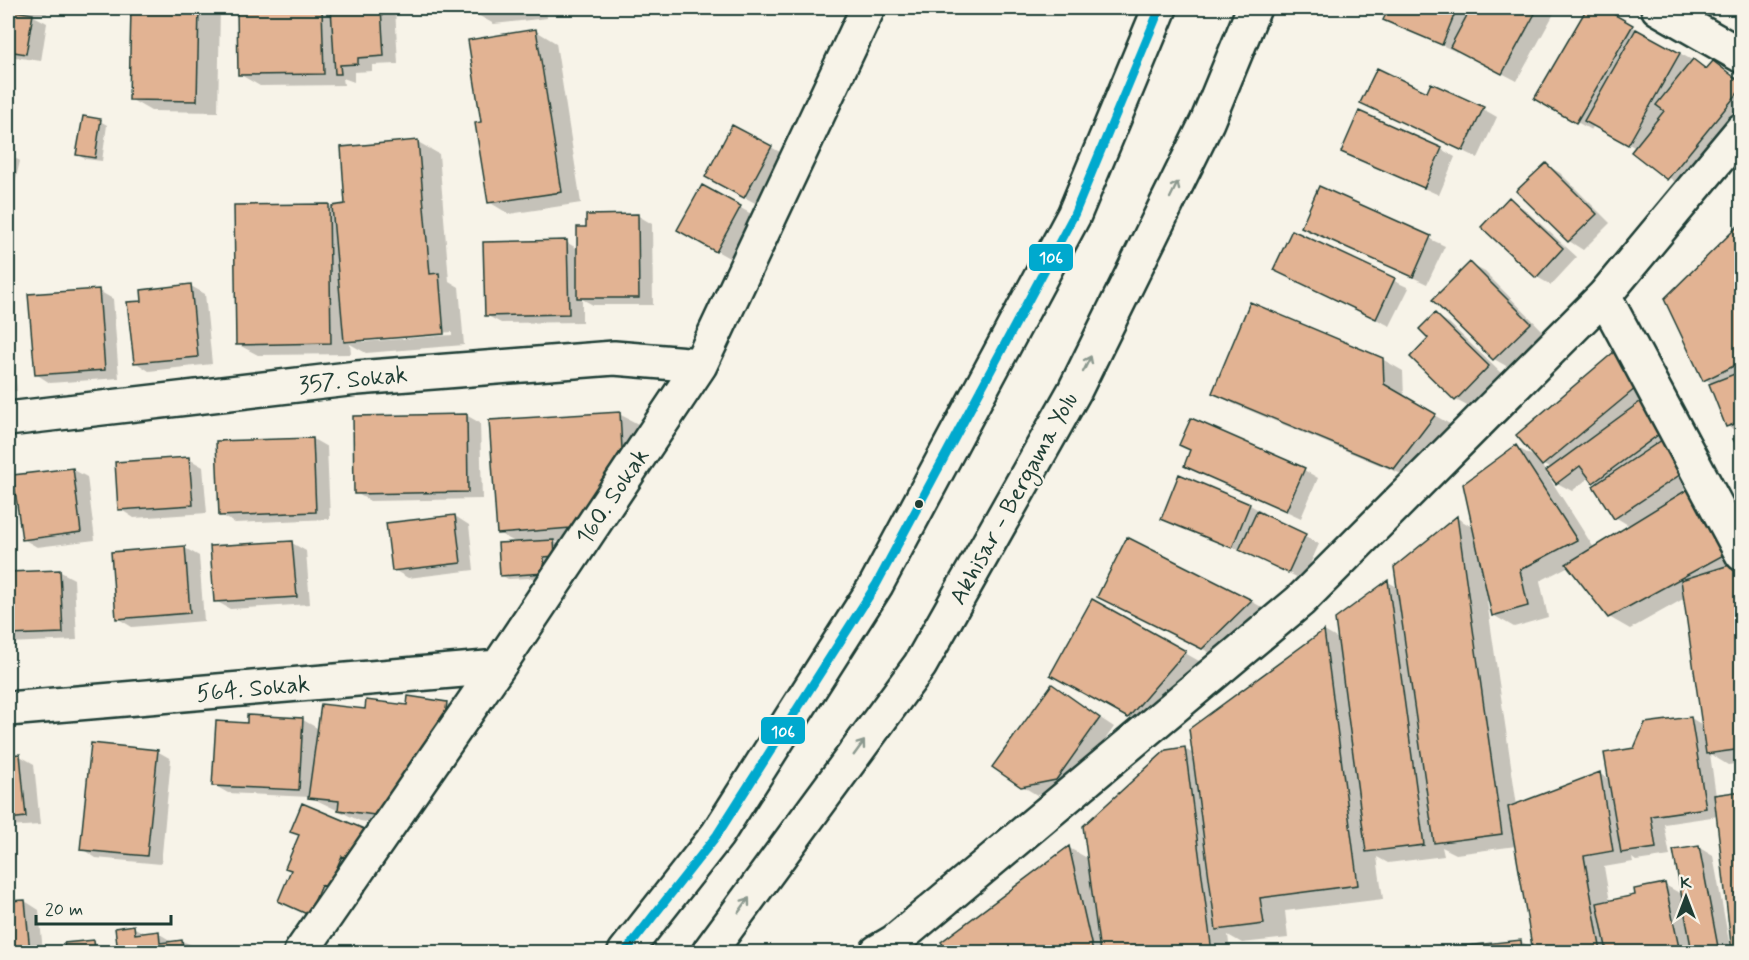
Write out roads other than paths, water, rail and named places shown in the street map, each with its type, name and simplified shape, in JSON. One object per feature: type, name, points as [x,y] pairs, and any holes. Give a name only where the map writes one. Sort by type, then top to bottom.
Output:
[{"type":"street","name":"160. Sokak","points":[[301,952],[498,667],[700,365],[868,8]]},
{"type":"street","points":[[625,952],[717,835],[876,585],[1074,215],[1160,8]]},
{"type":"street","name":"Akhisar - Bergama Yolu","points":[[710,952],[920,665],[1075,390],[1208,122],[1254,8]]},
{"type":"street","points":[[1658,8],[1742,56]]},
{"type":"street","points":[[891,949],[1299,601],[1604,297],[1742,130]]},
{"type":"street","points":[[1604,297],[1742,554]]},
{"type":"street","name":"357. Sokak","points":[[8,419],[357,378],[614,358],[700,365]]},
{"type":"street","name":"564. Sokak","points":[[8,709],[498,667]]}]
